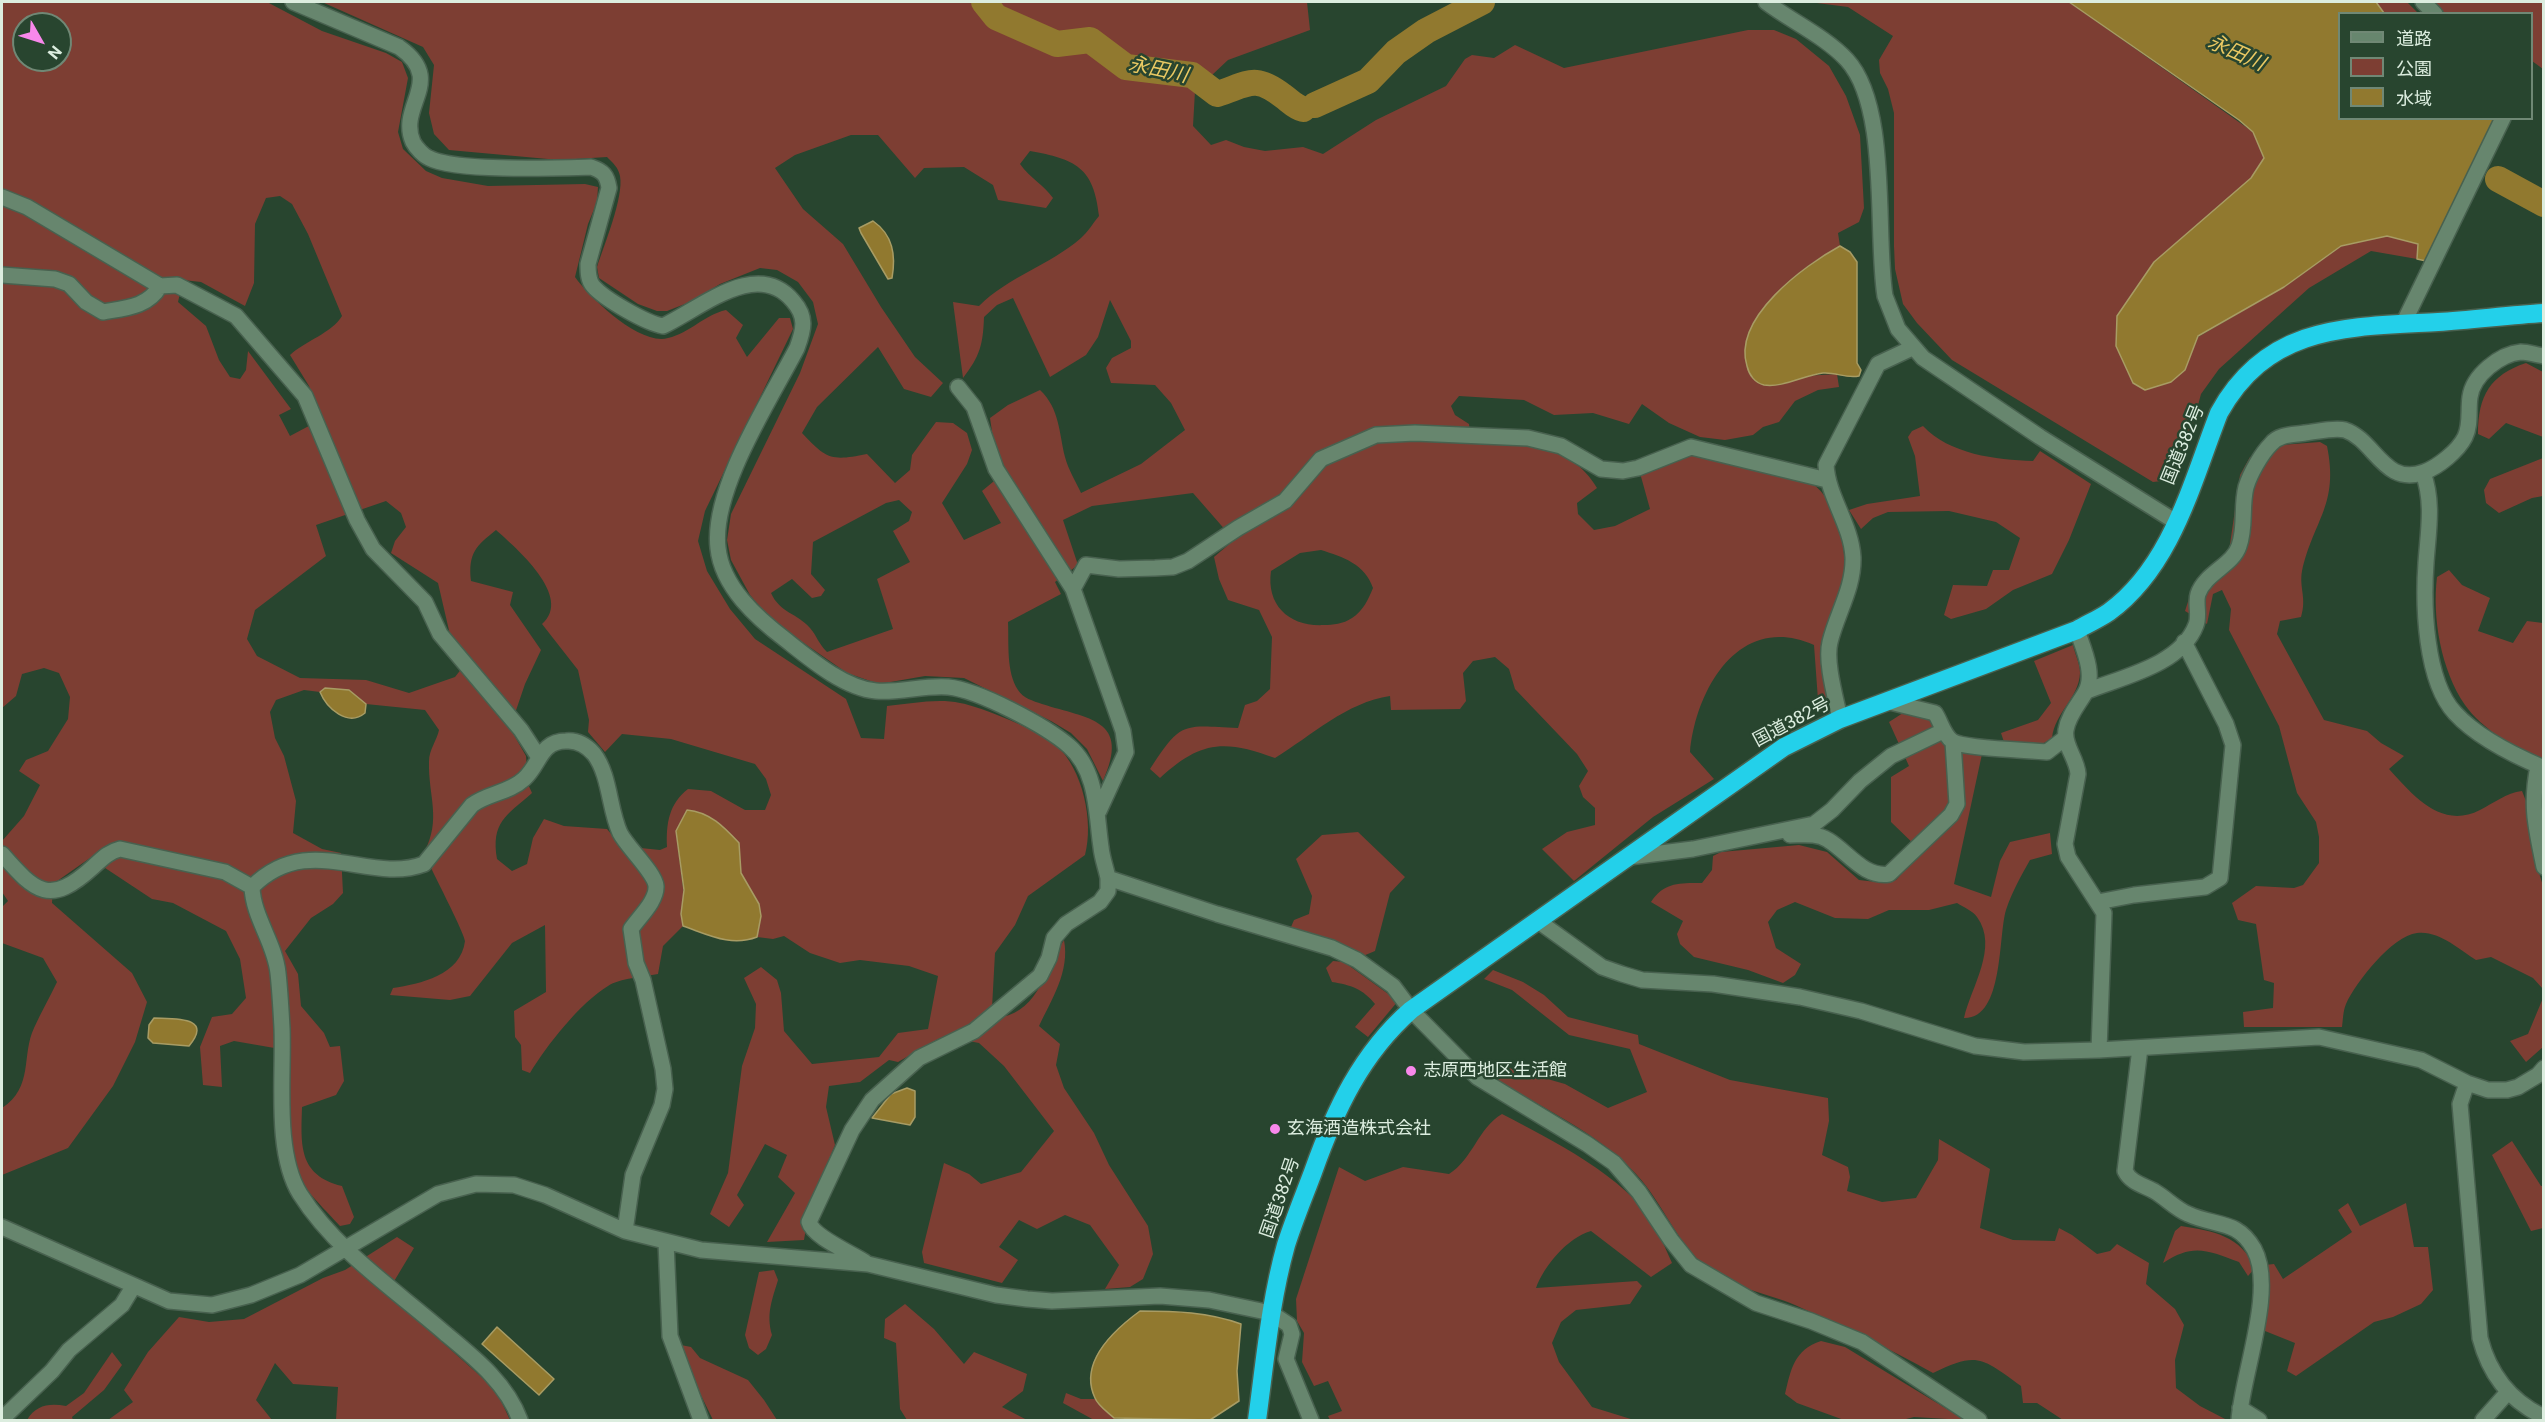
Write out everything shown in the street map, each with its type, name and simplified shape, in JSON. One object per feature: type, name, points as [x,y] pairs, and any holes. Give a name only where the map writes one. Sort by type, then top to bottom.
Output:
[{"type":"highway","name":"国道382号","points":[[1257,1420],[1272,1313],[1286,1245],[1320,1152],[1350,1083],[1390,1029],[1412,1010],[1784,747],[1840,719],[2077,630],[2108,612],[2142,581],[2156,561],[2176,522],[2219,413],[2241,379],[2258,362],[2288,344],[2348,329],[2544,313]]},
{"type":"street","points":[[293,2],[399,46],[414,57],[418,67],[420,85],[410,120],[411,135],[414,145],[428,158],[441,163],[523,168],[591,166],[601,170],[607,176],[609,188],[588,264],[587,276],[594,287],[641,319],[663,326],[726,293],[753,282],[779,288],[789,296],[801,310],[804,328],[738,463],[726,491],[718,522],[718,549],[735,588],[760,621],[807,657],[856,687],[875,691],[948,687],[981,695],[1070,746],[1084,765],[1099,811],[1101,849],[1108,878],[1108,891],[1100,902],[1066,924],[1054,938],[1049,958],[1040,976],[974,1032],[919,1058],[872,1100],[852,1130],[809,1222],[811,1230],[818,1236],[840,1245],[868,1264]]},
{"type":"street","points":[[1766,2],[1839,52],[1856,71],[1862,85],[1869,106],[1876,147],[1885,296],[1890,313],[1912,348],[1944,374],[2176,522]]},
{"type":"street","points":[[2403,324],[2502,120]]},
{"type":"street","points":[[2,197],[27,207],[160,286],[177,285],[236,316],[305,396],[357,520],[373,549],[425,602],[440,634],[521,730],[538,756]]},
{"type":"street","points":[[2,274],[55,279],[69,284],[86,302],[104,312],[137,305],[153,298],[160,286]]},
{"type":"street","points":[[1840,719],[1832,682],[1829,644],[1852,579],[1853,557],[1849,534],[1827,480],[1826,465],[1869,377],[1878,364],[1912,348]]},
{"type":"street","points":[[2086,691],[2137,674],[2166,660],[2184,642],[2198,623],[2198,594],[2211,575],[2239,548],[2245,513],[2246,488],[2272,442],[2283,436],[2342,429],[2354,434],[2388,469],[2409,475],[2423,473],[2459,446],[2464,438],[2472,387],[2480,376],[2494,363],[2510,354],[2524,352],[2544,356]]},
{"type":"street","points":[[958,387],[974,407],[996,469],[1073,589],[1123,731],[1126,752],[1099,811]]},
{"type":"street","points":[[1073,589],[1086,565],[1119,569],[1155,568],[1173,567],[1188,561],[1285,501],[1320,459],[1376,435],[1415,433],[1528,438],[1562,446],[1600,469],[1623,471],[1638,468],[1691,447],[1827,480]]},
{"type":"street","points":[[2423,473],[2428,486],[2430,510],[2425,583],[2426,611],[2431,656],[2438,682],[2453,711],[2465,722],[2511,753],[2541,767],[2532,794],[2533,814],[2544,867]]},
{"type":"street","points":[[1629,857],[1693,849],[1814,824],[1832,810],[1860,781],[1892,756],[1948,736],[2047,752],[2065,738],[2071,715],[2086,691],[2089,678],[2087,661],[2077,630]]},
{"type":"street","points":[[2098,902],[2134,895],[2205,887],[2216,883],[2220,878],[2233,745],[2226,724],[2184,642]]},
{"type":"street","points":[[1763,835],[1815,835],[1827,839],[1877,876],[1889,874],[1951,815],[1957,804],[1948,736],[1935,713],[1890,702]]},
{"type":"street","points":[[2065,738],[2077,765],[2078,774],[2067,828],[2068,857],[2104,913],[2099,1050]]},
{"type":"street","points":[[520,1420],[515,1406],[493,1376],[346,1249],[308,1205],[291,1175],[282,1122],[282,1029],[278,970],[252,901],[252,887],[263,876],[289,864],[311,860],[342,861],[391,868],[415,868],[424,864],[471,805],[480,799],[512,788],[527,777],[538,756],[551,744],[564,740],[575,741],[595,756],[621,834],[656,882],[656,893],[631,929],[636,963],[643,980],[663,1069],[665,1089],[662,1105],[633,1174],[625,1231]]},
{"type":"street","points":[[2,854],[39,890],[54,892],[75,884],[110,851],[120,849],[225,872],[252,887]]},
{"type":"street","points":[[1108,878],[1217,914],[1332,948],[1357,960],[1393,986],[1412,1010],[1477,1077],[1614,1163],[1639,1192],[1691,1265],[1756,1303],[1819,1324],[1862,1342],[1979,1420]]},
{"type":"street","points":[[1538,921],[1602,967],[1642,980],[1713,984],[1800,998],[1861,1011],[1975,1046],[2025,1052],[2140,1048],[2259,1038],[2319,1037],[2421,1060],[2467,1083],[2488,1090],[2507,1090],[2527,1082],[2544,1068]]},
{"type":"street","points":[[2140,1048],[2125,1171],[2129,1179],[2155,1192],[2189,1215],[2236,1228],[2254,1250],[2260,1262],[2260,1304],[2239,1414],[2259,1420]]},
{"type":"street","points":[[2467,1083],[2460,1104],[2480,1338],[2492,1372],[2508,1392],[2544,1417]]},
{"type":"street","points":[[2,1227],[169,1301],[189,1304],[220,1303],[251,1295],[300,1275],[438,1194],[476,1185],[514,1185],[530,1189],[625,1231],[701,1250],[868,1264],[1017,1298],[1053,1300],[1160,1296],[1209,1300],[1272,1313],[1289,1325],[1292,1334],[1286,1359],[1311,1420]]},
{"type":"street","points":[[666,1242],[670,1336],[701,1420]]},
{"type":"street","points":[[2,1419],[52,1371],[69,1350],[122,1305],[133,1287]]},
{"type":"street","points":[[2482,1420],[2508,1392]]},
{"type":"green space","points":[[2,2],[267,2],[322,31],[386,53],[402,62],[408,78],[398,132],[403,149],[426,171],[442,178],[488,186],[585,184],[598,187],[597,202],[588,224],[575,277],[592,297],[630,328],[657,339],[668,338],[726,310],[743,325],[736,338],[747,357],[779,318],[790,318],[793,329],[705,511],[698,541],[707,571],[730,609],[755,639],[846,699],[861,738],[884,739],[887,706],[933,701],[951,702],[981,709],[1038,733],[1056,745],[1065,755],[1079,782],[1087,812],[1085,855],[1028,896],[1015,925],[995,953],[992,1008],[1002,1017],[1015,1013],[1025,1006],[1040,986],[1064,940],[1062,974],[1039,1026],[1060,1044],[1056,1065],[1064,1088],[1094,1133],[1109,1165],[1148,1226],[1153,1254],[1143,1279],[1130,1287],[1105,1289],[1119,1265],[1090,1225],[1065,1215],[1037,1229],[1019,1220],[999,1247],[1018,1260],[1002,1283],[924,1263],[922,1252],[944,1163],[969,1174],[981,1184],[1021,1172],[1054,1131],[1004,1066],[979,1043],[948,1037],[938,1039],[898,1062],[889,1060],[860,1082],[829,1086],[826,1107],[835,1145],[810,1204],[804,1240],[767,1242],[795,1193],[778,1177],[787,1155],[765,1144],[737,1195],[744,1205],[729,1227],[710,1214],[728,1173],[742,1066],[755,1028],[756,1004],[744,978],[761,967],[777,980],[781,993],[784,1031],[812,1064],[879,1057],[898,1033],[928,1029],[938,976],[909,966],[860,960],[840,963],[810,953],[784,936],[773,939],[757,937],[761,916],[741,873],[739,843],[676,831],[684,896],[681,914],[683,926],[663,946],[658,974],[619,981],[597,993],[565,1025],[530,1073],[522,1070],[521,1045],[515,1037],[514,1011],[546,992],[545,925],[512,943],[470,996],[450,1000],[390,995],[393,988],[415,984],[448,970],[462,953],[465,941],[424,853],[433,818],[429,757],[439,730],[425,710],[366,704],[349,690],[325,688],[320,692],[304,690],[276,700],[270,712],[275,738],[284,756],[296,801],[293,833],[322,849],[341,853],[343,893],[333,904],[311,918],[285,951],[298,974],[301,1006],[324,1033],[330,1047],[340,1046],[344,1081],[336,1095],[302,1107],[302,1134],[305,1157],[310,1166],[328,1181],[342,1186],[354,1217],[350,1224],[340,1226],[306,1189],[296,1169],[287,1118],[286,1050],[234,1041],[220,1046],[222,1087],[203,1085],[200,1047],[212,1017],[232,1014],[246,998],[240,959],[226,931],[173,903],[152,899],[90,858],[53,884],[52,903],[132,973],[147,1002],[135,1042],[113,1086],[68,1148],[2,1175],[2,1108],[19,1091],[23,1081],[30,1039],[57,982],[43,958],[2,943],[2,907],[8,901],[2,892],[2,841],[24,816],[40,785],[19,771],[26,760],[48,751],[68,719],[70,697],[59,673],[44,668],[22,674],[16,696],[2,708]],"holes":[[[280,196],[292,204],[308,234],[342,316],[332,327],[290,355],[309,386],[322,419],[290,436],[279,415],[291,409],[248,351],[246,370],[240,379],[230,377],[219,360],[206,326],[178,302],[183,280],[201,282],[245,306],[254,283],[255,224],[266,198]],[[386,501],[401,513],[406,527],[395,541],[391,553],[438,583],[451,639],[470,658],[455,677],[409,693],[366,680],[300,678],[257,656],[247,639],[255,610],[326,556],[316,525]],[[496,530],[527,560],[547,587],[551,600],[550,613],[542,624],[578,670],[589,720],[588,732],[605,752],[622,734],[671,739],[755,764],[766,779],[771,795],[765,810],[745,810],[711,791],[688,789],[673,808],[668,822],[667,847],[660,850],[621,846],[607,829],[564,826],[544,819],[533,838],[527,864],[512,871],[497,859],[496,836],[502,821],[532,793],[528,784],[526,756],[510,728],[525,684],[541,650],[510,605],[513,592],[471,581],[472,557],[479,546]]]},
{"type":"green space","points":[[322,2],[1307,2],[1310,30],[1228,60],[1195,91],[1193,126],[1211,145],[1226,140],[1244,147],[1265,151],[1303,147],[1323,154],[1376,120],[1446,86],[1465,59],[1472,55],[1494,58],[1515,45],[1564,68],[1748,30],[1774,30],[1796,39],[1829,66],[1846,96],[1860,135],[1864,208],[1859,222],[1838,233],[1840,246],[1788,282],[1767,305],[1750,333],[1776,385],[1804,376],[1837,374],[1839,387],[1818,390],[1795,401],[1779,422],[1763,427],[1753,435],[1725,440],[1700,437],[1669,423],[1642,404],[1629,424],[1593,413],[1554,415],[1524,400],[1459,396],[1451,406],[1455,415],[1469,424],[1471,442],[1524,445],[1541,449],[1573,462],[1586,473],[1597,488],[1577,503],[1578,514],[1594,530],[1615,526],[1650,509],[1640,473],[1690,455],[1809,481],[1821,491],[1830,504],[1842,536],[1844,554],[1843,588],[1823,651],[1827,697],[1818,700],[1814,645],[1788,637],[1764,639],[1744,647],[1726,662],[1712,681],[1694,728],[1690,752],[1714,779],[1653,817],[1574,881],[1542,849],[1567,832],[1595,825],[1595,808],[1583,797],[1579,786],[1588,771],[1577,754],[1515,689],[1509,669],[1495,657],[1473,661],[1463,673],[1466,701],[1460,709],[1391,710],[1390,696],[1374,699],[1344,712],[1275,758],[1241,748],[1213,747],[1188,757],[1160,778],[1150,769],[1169,742],[1185,729],[1205,726],[1238,728],[1245,705],[1257,701],[1270,689],[1272,637],[1259,610],[1228,600],[1219,579],[1214,557],[1234,540],[1193,493],[1092,506],[1063,520],[1078,565],[1055,582],[1061,594],[1008,622],[1010,666],[1014,683],[1020,693],[1035,702],[1089,719],[1101,725],[1108,733],[1112,745],[1110,761],[1103,781],[1087,749],[1071,733],[964,678],[925,676],[879,684],[847,673],[772,621],[750,595],[731,560],[727,540],[731,514],[800,373],[818,324],[813,302],[798,282],[777,270],[760,268],[720,284],[690,302],[667,311],[657,311],[638,304],[599,278],[597,267],[619,196],[620,176],[615,165],[607,157],[559,160],[449,150],[434,134],[429,113],[434,65],[423,47]],"holes":[[[851,135],[878,135],[915,178],[924,168],[964,167],[993,185],[998,200],[1046,208],[1053,198],[1020,164],[1030,151],[1059,158],[1080,168],[1092,186],[1099,216],[1084,236],[1056,256],[1003,287],[979,306],[953,302],[963,378],[980,350],[984,317],[997,305],[1013,298],[1050,377],[1086,355],[1098,337],[1110,300],[1131,341],[1131,348],[1112,358],[1106,368],[1111,383],[1155,385],[1171,403],[1185,430],[1141,464],[1081,493],[1066,462],[1058,422],[1047,397],[1040,390],[1008,405],[990,418],[995,452],[1005,472],[982,491],[1001,523],[964,540],[942,503],[967,464],[972,450],[967,433],[953,423],[936,422],[912,455],[910,470],[895,483],[867,454],[838,458],[818,449],[802,433],[817,407],[878,347],[904,389],[931,397],[943,383],[915,357],[881,307],[843,244],[803,209],[775,168],[795,155]],[[899,500],[912,512],[909,521],[893,531],[910,562],[877,579],[893,629],[827,652],[810,628],[779,605],[771,593],[792,579],[812,598],[821,596],[825,590],[811,574],[813,542],[886,503]],[[1321,550],[1359,567],[1373,588],[1359,612],[1345,622],[1324,625],[1301,622],[1283,612],[1272,594],[1271,571],[1300,553]]]},
{"type":"green space","points":[[1809,2],[2069,2],[2253,132],[2264,159],[2251,178],[2218,208],[2116,346],[2133,383],[2185,370],[2198,337],[2284,287],[2341,246],[2387,236],[2418,244],[2417,259],[2371,251],[2309,288],[2219,369],[2201,394],[2182,465],[2170,480],[2153,482],[1952,360],[1917,323],[1903,304],[1895,269],[1894,113],[1888,89],[1880,73],[1879,60],[1893,36],[1848,7]]},
{"type":"green space","points":[[2375,2],[2407,2],[2417,12],[2383,12]]},
{"type":"green space","points":[[2430,2],[2543,2],[2543,69],[2533,62],[2533,12],[2444,12]]},
{"type":"green space","points":[[2526,363],[2543,372],[2543,437],[2506,423],[2489,439],[2478,434],[2480,409],[2488,389],[2503,374]]},
{"type":"green space","points":[[1923,426],[1946,443],[1974,454],[2033,461],[2040,451],[2091,484],[2069,540],[2052,574],[2013,590],[1986,609],[1951,619],[1944,615],[1953,585],[1987,586],[1993,570],[2009,570],[2020,538],[1996,522],[1949,511],[1888,512],[1873,518],[1861,529],[1849,510],[1867,504],[1920,496],[1915,456],[1908,437],[1912,431]]},
{"type":"green space","points":[[2320,442],[2327,446],[2330,483],[2328,498],[2302,571],[2303,610],[2301,617],[2280,621],[2277,634],[2324,720],[2367,731],[2381,743],[2404,756],[2389,769],[2429,807],[2453,816],[2466,815],[2505,796],[2522,791],[2528,806],[2531,846],[2543,886],[2543,989],[2533,978],[2491,957],[2476,960],[2440,937],[2417,933],[2397,942],[2366,973],[2346,1004],[2342,1027],[2244,1027],[2243,1012],[2273,1008],[2274,983],[2264,980],[2256,924],[2238,920],[2232,903],[2256,886],[2294,888],[2303,885],[2319,863],[2319,837],[2316,822],[2297,793],[2279,726],[2229,630],[2231,609],[2222,590],[2213,594],[2207,624],[2185,611],[2194,583],[2229,551],[2240,475],[2250,457],[2270,454],[2281,445]]},
{"type":"green space","points":[[2543,458],[2543,496],[2532,498],[2499,513],[2486,503],[2484,490],[2490,479]]},
{"type":"green space","points":[[2449,570],[2462,585],[2490,598],[2478,631],[2513,643],[2527,621],[2543,623],[2543,761],[2523,752],[2490,730],[2472,714],[2457,691],[2444,660],[2437,626],[2437,577]]},
{"type":"green space","points":[[2073,645],[2080,670],[2079,682],[2058,720],[2052,738],[2039,746],[2004,742],[2001,733],[2038,720],[2051,703],[2034,661]]},
{"type":"green space","points":[[1903,713],[1935,718],[1982,754],[1954,884],[1991,897],[2000,861],[2010,842],[2050,833],[2052,854],[2030,860],[2008,903],[1997,974],[1993,991],[1986,1005],[1977,1015],[1964,1018],[1981,967],[1985,941],[1983,929],[1977,917],[1957,903],[1929,910],[1889,910],[1868,919],[1835,918],[1795,902],[1777,910],[1768,922],[1776,948],[1801,964],[1795,975],[1783,983],[1748,970],[1694,957],[1680,944],[1677,934],[1683,921],[1651,902],[1667,887],[1702,883],[1712,870],[1713,856],[1721,852],[1799,845],[1827,852],[1859,880],[1885,883],[1896,880],[1921,851],[1891,822],[1891,777],[1909,766],[1889,722]]},
{"type":"green space","points":[[1358,832],[1405,877],[1390,893],[1375,951],[1363,956],[1291,927],[1294,920],[1309,914],[1312,896],[1296,859],[1322,835]]},
{"type":"green space","points":[[1333,961],[1344,962],[1398,1001],[1368,1037],[1355,1027],[1375,1004],[1356,989],[1332,982],[1326,968]]},
{"type":"green space","points":[[1493,970],[1523,982],[1544,995],[1568,1017],[1638,1035],[1639,1044],[1730,1080],[1828,1098],[1829,1121],[1822,1155],[1848,1167],[1850,1177],[1847,1191],[1882,1202],[1916,1198],[1938,1160],[1939,1139],[1990,1169],[1980,1228],[2013,1240],[2055,1241],[2059,1228],[2097,1254],[2110,1251],[2117,1244],[2149,1263],[2146,1284],[2175,1309],[2184,1325],[2175,1360],[2176,1388],[2200,1406],[2227,1420],[2063,1420],[2037,1403],[2023,1403],[2021,1386],[1988,1364],[1970,1360],[1933,1373],[1813,1313],[1741,1287],[1711,1271],[1689,1250],[1655,1198],[1621,1159],[1564,1119],[1485,1074],[1483,1067],[1488,1062],[1565,1084],[1608,1108],[1647,1092],[1630,1049],[1569,1035],[1512,990],[1484,979]]},
{"type":"green space","points":[[2543,998],[2543,1047],[2526,1062],[2510,1041],[2528,1034]]},
{"type":"green space","points":[[1502,1114],[1564,1147],[1607,1175],[1626,1191],[1642,1207],[1654,1225],[1672,1263],[1651,1277],[1591,1231],[1565,1246],[1551,1262],[1536,1288],[1637,1281],[1642,1286],[1630,1304],[1576,1310],[1561,1322],[1552,1343],[1559,1362],[1592,1407],[1634,1420],[1330,1420],[1328,1416],[1342,1411],[1328,1381],[1314,1386],[1302,1362],[1304,1333],[1297,1321],[1296,1299],[1339,1167],[1365,1181],[1403,1167],[1449,1174],[1464,1160],[1487,1127]]},
{"type":"green space","points":[[2512,1141],[2543,1186],[2543,1228],[2531,1231],[2492,1155]]},
{"type":"green space","points":[[2348,1203],[2360,1226],[2406,1203],[2414,1247],[2428,1247],[2433,1290],[2421,1304],[2393,1317],[2374,1322],[2296,1376],[2287,1371],[2295,1343],[2260,1329],[2265,1265],[2274,1264],[2283,1279],[2352,1232],[2338,1210]]},
{"type":"green space","points":[[2181,1226],[2215,1233],[2234,1242],[2249,1257],[2255,1268],[2248,1276],[2239,1262],[2200,1250],[2183,1253],[2163,1263],[2175,1231]]},
{"type":"green space","points":[[397,1237],[414,1248],[387,1293],[496,1390],[510,1420],[336,1420],[338,1387],[293,1384],[275,1363],[256,1400],[272,1420],[108,1420],[133,1402],[124,1390],[148,1352],[179,1317],[209,1322],[244,1319],[323,1278],[345,1270]]},
{"type":"green space","points":[[774,1270],[778,1280],[770,1314],[772,1335],[766,1349],[758,1355],[749,1348],[745,1335],[759,1272]]},
{"type":"green space","points":[[905,1304],[934,1329],[964,1364],[974,1352],[1027,1374],[1023,1391],[1002,1407],[1027,1420],[907,1420],[900,1409],[896,1343],[884,1338],[885,1319]]},
{"type":"green space","points":[[1821,1341],[1845,1347],[1965,1420],[1914,1417],[1902,1420],[1844,1420],[1797,1403],[1785,1394],[1792,1369],[1799,1355]]},
{"type":"green space","points":[[676,1344],[691,1347],[700,1358],[748,1380],[777,1420],[713,1420]]},
{"type":"green space","points":[[112,1352],[122,1365],[104,1390],[72,1417],[73,1420],[27,1420],[39,1408],[49,1405],[66,1406],[84,1393]]},
{"type":"green space","points":[[1066,1393],[1081,1399],[1095,1399],[1117,1420],[1094,1420],[1063,1403]]},
{"type":"water","points":[[2069,2],[2376,2],[2383,12],[2338,12],[2338,120],[2495,120],[2426,261],[2417,259],[2418,244],[2387,236],[2341,246],[2284,287],[2198,336],[2185,370],[2171,382],[2145,390],[2133,383],[2116,346],[2117,316],[2154,262],[2251,178],[2264,158],[2253,132]]},
{"type":"water","points":[[873,221],[885,233],[892,246],[894,261],[892,278],[888,279],[859,228]]},
{"type":"water","points":[[1840,246],[1850,252],[1857,262],[1857,363],[1861,370],[1859,376],[1823,373],[1779,385],[1764,385],[1758,382],[1753,378],[1747,366],[1745,348],[1750,330],[1761,312],[1791,280]]},
{"type":"water","points":[[325,688],[349,690],[366,704],[365,713],[352,718],[339,714],[323,698],[320,692]]},
{"type":"water","points":[[687,810],[710,817],[739,843],[741,873],[759,904],[761,916],[757,937],[738,941],[729,940],[683,926],[681,914],[684,890],[676,831]]},
{"type":"water","points":[[154,1018],[180,1019],[194,1024],[197,1029],[189,1046],[153,1043],[148,1038],[149,1025]]},
{"type":"water","points":[[907,1088],[915,1091],[915,1117],[910,1125],[872,1118],[891,1094]]},
{"type":"water","points":[[1140,1311],[1191,1313],[1241,1324],[1237,1371],[1239,1401],[1210,1420],[1114,1418],[1104,1409],[1096,1401],[1091,1385],[1091,1372],[1095,1360],[1110,1337]]},
{"type":"water","points":[[497,1327],[554,1379],[539,1395],[482,1344]]},
{"type":"waterway","name":"永田川","points":[[984,2],[996,17],[1057,44],[1090,40],[1126,67],[1192,75],[1217,94],[1244,84],[1258,83],[1273,89],[1303,109]]},
{"type":"waterway","name":"永田川","points":[[1315,105],[1368,81],[1396,52],[1426,31],[1482,2]]},
{"type":"waterway","name":"永田川","points":[[2498,179],[2544,204]]},
{"type":"place","name":"志原西地区生活館","points":[[1411,1071]]},
{"type":"place","name":"玄海酒造株式会社","points":[[1275,1129]]}]
